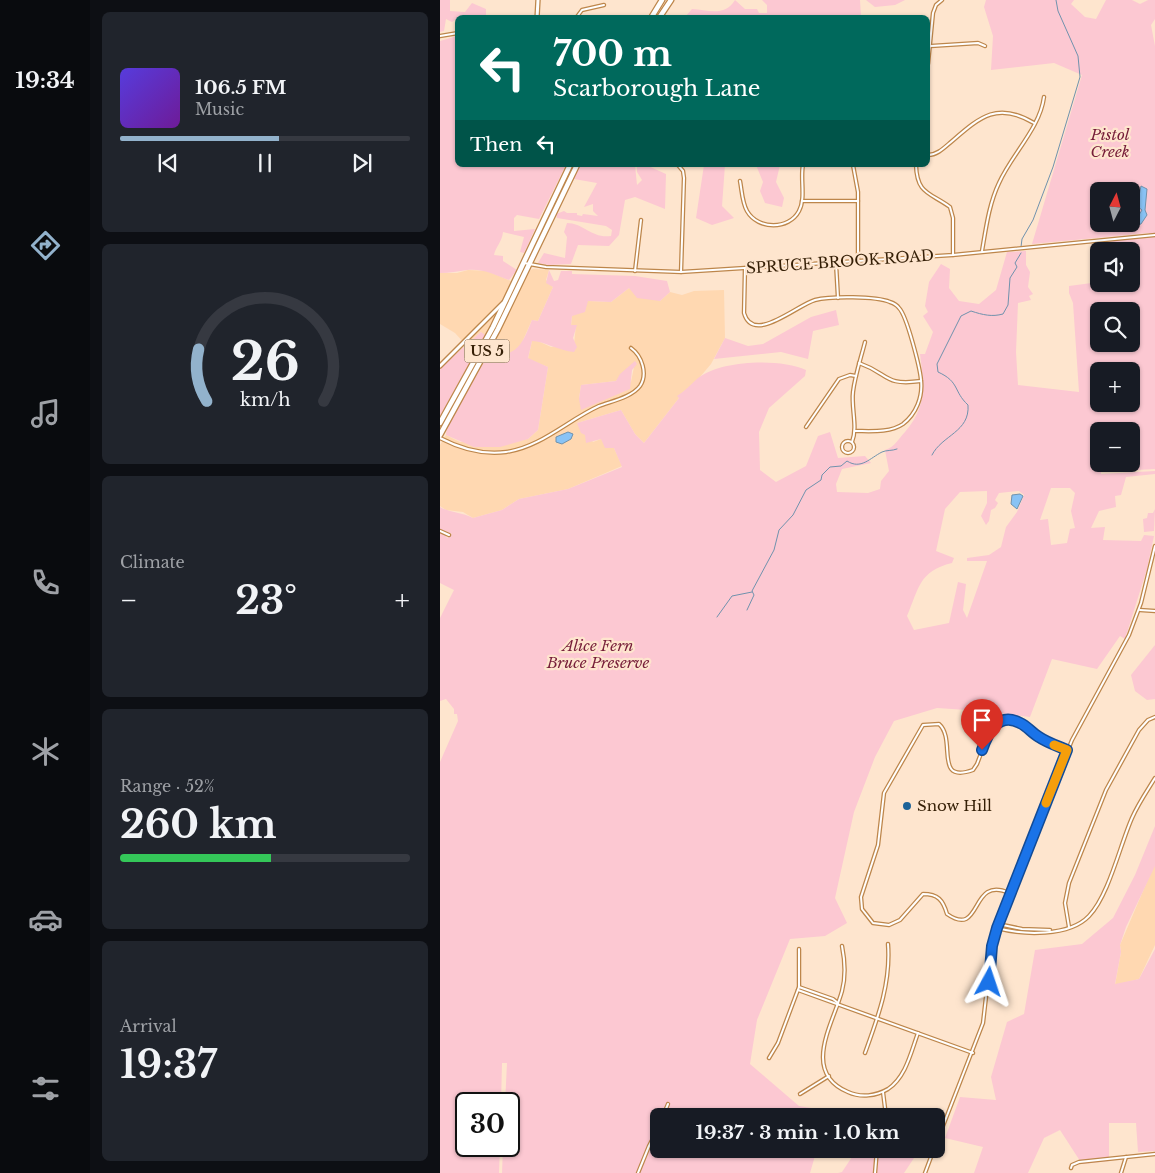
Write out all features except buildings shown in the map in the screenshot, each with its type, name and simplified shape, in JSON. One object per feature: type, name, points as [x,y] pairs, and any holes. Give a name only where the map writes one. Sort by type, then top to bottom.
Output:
[{"type":"highway","points":[[652,15],[662,0]]},
{"type":"highway","points":[[661,15],[671,0]]},
{"type":"highway","name":"US 5","points":[[440,423],[496,328],[509,295],[527,264],[569,167]]},
{"type":"highway","name":"US 5","points":[[440,436],[496,328],[575,167]]},
{"type":"street","points":[[537,15],[538,0]]},
{"type":"street","points":[[942,0],[936,5],[932,13],[930,46],[978,43],[985,46]]},
{"type":"street","points":[[578,15],[582,10],[604,5]]},
{"type":"street","points":[[440,36],[455,34]]},
{"type":"street","points":[[982,251],[989,211],[999,183],[1042,112],[1044,97]]},
{"type":"street","points":[[930,155],[942,151],[980,119],[992,114],[1018,114],[1034,123]]},
{"type":"street","points":[[680,167],[683,171],[684,178],[681,272]]},
{"type":"street","points":[[740,181],[748,213],[762,224],[772,226],[788,222],[800,210],[803,167]]},
{"type":"street","points":[[852,167],[858,201],[858,260]]},
{"type":"street","points":[[916,167],[916,180],[922,191],[950,207],[953,218],[953,255]]},
{"type":"street","points":[[802,201],[858,201]]},
{"type":"street","points":[[635,272],[641,220]]},
{"type":"street","name":"SPRUCE BROOK ROAD","points":[[527,264],[635,272],[681,272],[953,255],[1155,234]]},
{"type":"street","points":[[836,262],[838,298]]},
{"type":"street","points":[[745,268],[744,313],[746,320],[753,325],[762,326],[771,323],[814,300],[838,298],[887,301],[900,308],[912,341],[921,381],[918,403],[913,415],[901,426],[882,431],[855,431]]},
{"type":"street","points":[[440,366],[480,328],[509,295]]},
{"type":"street","points":[[480,328],[487,324],[496,328]]},
{"type":"street","points":[[852,442],[848,441],[843,444],[844,452],[850,453],[853,451],[854,446],[852,442],[855,431],[851,410],[856,376],[865,342]]},
{"type":"street","points":[[440,436],[464,448],[482,452],[509,452],[533,444],[582,415],[638,388],[643,381],[644,369],[638,356],[631,348]]},
{"type":"street","points":[[859,363],[871,367],[887,380],[896,382],[921,381]]},
{"type":"street","points":[[806,427],[839,378],[850,375],[856,376]]},
{"type":"street","points":[[440,531],[449,535]]},
{"type":"street","points":[[945,1122],[973,1053],[986,1013],[992,946],[998,924],[1067,750],[1126,642],[1139,610],[1155,546]]},
{"type":"street","points":[[1139,610],[1155,611]]},
{"type":"street","points":[[1069,927],[1066,909],[1067,890],[1099,805],[1139,730],[1148,720],[1155,717]]},
{"type":"street","points":[[1010,894],[997,888],[988,890],[981,897],[971,916],[964,920],[958,920],[947,914],[943,902],[938,897],[932,894],[924,894],[897,922],[880,926],[870,920],[863,912],[861,901],[878,845],[884,793],[923,725],[939,724],[946,730],[948,739],[947,762],[951,769],[958,772],[973,770],[978,764],[991,728],[1004,720],[1020,723],[1046,741],[1067,750]]},
{"type":"street","points":[[997,928],[1029,933],[1069,927],[1082,922],[1094,909],[1132,818],[1155,778]]},
{"type":"street","points":[[998,924],[1022,929],[1052,930]]},
{"type":"street","points":[[865,1053],[878,1018],[888,974],[888,944]]},
{"type":"street","points":[[842,946],[845,972],[838,1003],[822,1048],[823,1063],[829,1076],[841,1088],[854,1094],[869,1096],[883,1092],[902,1075],[918,1033]]},
{"type":"street","points":[[769,1058],[778,1043],[798,990],[799,949]]},
{"type":"street","points":[[799,986],[833,999],[838,1003]]},
{"type":"street","points":[[798,990],[973,1053]]},
{"type":"street","points":[[800,1094],[829,1076]]},
{"type":"street","points":[[883,1092],[885,1108]]},
{"type":"street","points":[[666,1108],[668,1104]]},
{"type":"street","points":[[638,1173],[650,1144]]},
{"type":"street","points":[[1071,1168],[1072,1165],[1080,1162],[1155,1154]]},
{"type":"street","points":[[1121,1173],[1126,1156]]},
{"type":"street","points":[[875,1173],[876,1158]]},
{"type":"street","points":[[924,1173],[930,1158]]},
{"type":"shaded area","points":[[533,269],[549,270],[546,280],[553,287],[538,321],[532,320],[520,347],[510,354],[504,354],[496,348],[481,332],[466,345],[455,333],[440,324],[440,273],[457,273],[468,270],[488,271],[522,286],[529,271]]},
{"type":"shaded area","points":[[629,288],[660,301],[670,292],[682,295],[694,291],[724,290],[725,338],[711,364],[694,384],[678,396],[679,398],[644,443],[635,434],[621,410],[577,423],[593,442],[601,439],[614,448],[622,466],[568,489],[519,499],[502,510],[473,518],[463,512],[446,510],[440,506],[440,445],[446,435],[460,442],[528,439],[538,430],[548,367],[528,359],[532,341],[538,341],[551,347],[574,344],[576,325],[571,326],[572,316],[588,301],[611,302]],"holes":[[[635,362],[631,382],[579,399],[581,385],[616,381]]]},
{"type":"shaded area","points":[[1155,863],[1155,945],[1139,979],[1115,985],[1121,952],[1120,945]]},
{"type":"green space","points":[[440,0],[450,0],[450,11],[465,12],[472,3],[486,9],[486,15],[455,15],[455,20],[452,22],[446,19],[444,31],[440,32]]},
{"type":"green space","points":[[735,0],[745,9],[757,9],[759,13],[767,13],[767,5],[762,0],[860,0],[861,15],[687,15],[692,9],[721,11]]},
{"type":"green space","points":[[866,0],[905,0],[895,5],[875,7]]},
{"type":"green space","points":[[986,0],[1074,0],[1071,4],[1085,17],[1096,19],[1106,0],[1132,0],[1140,4],[1148,0],[1155,0],[1155,19],[1151,25],[1155,46],[1155,469],[1140,470],[1140,422],[1090,422],[1090,472],[1101,472],[1101,474],[1155,471],[1155,474],[1126,477],[1121,495],[1115,496],[1116,507],[1099,511],[1091,528],[1105,527],[1103,540],[1141,541],[1144,535],[1154,536],[1147,569],[1125,639],[1120,636],[1097,669],[1052,659],[1030,717],[937,708],[894,721],[875,757],[854,812],[835,898],[847,923],[825,936],[790,939],[757,1020],[750,1064],[799,1106],[811,1108],[650,1108],[650,1158],[814,1158],[810,1173],[502,1173],[503,1157],[520,1157],[520,1092],[506,1092],[507,1063],[502,1063],[501,1092],[455,1092],[455,1157],[500,1157],[499,1173],[440,1173],[440,762],[458,721],[457,714],[454,714],[454,709],[446,699],[440,701],[440,618],[454,590],[440,583],[440,533],[447,538],[452,534],[440,529],[440,507],[473,518],[502,510],[519,499],[568,489],[622,467],[614,448],[605,448],[601,439],[586,443],[585,435],[581,433],[577,423],[621,410],[635,434],[644,443],[679,398],[677,396],[698,378],[721,367],[751,363],[781,364],[806,370],[805,376],[769,408],[759,432],[760,470],[776,482],[806,466],[818,436],[830,432],[838,458],[865,456],[871,463],[842,469],[836,484],[837,492],[868,493],[880,489],[881,481],[889,471],[885,450],[894,445],[905,432],[917,413],[920,404],[923,386],[920,354],[925,354],[933,332],[923,316],[928,312],[925,306],[929,282],[941,264],[950,269],[949,288],[959,301],[979,304],[996,290],[1007,252],[1026,251],[1026,265],[1030,272],[1028,287],[1033,294],[1029,296],[1031,300],[1018,303],[1016,352],[1018,385],[1079,392],[1073,303],[1069,293],[1069,286],[1090,283],[1090,292],[1140,292],[1140,242],[1098,242],[1148,237],[1149,233],[1032,244],[1082,75],[1054,63],[991,70],[993,36],[984,7]],"holes":[[[1051,488],[1070,488],[1075,493],[1071,511],[1075,528],[1070,529],[1067,543],[1051,545],[1048,519],[1040,520]],[[987,491],[987,503],[981,516],[986,525],[989,521],[991,510],[998,503],[995,500],[999,493],[1019,491],[1024,495],[1017,512],[1006,527],[1001,547],[989,555],[967,558],[967,561],[987,561],[967,618],[963,610],[966,584],[958,582],[949,623],[914,630],[907,616],[918,589],[926,576],[941,566],[952,563],[954,558],[936,551],[945,509],[960,492]]]},
{"type":"green space","points":[[455,37],[455,167],[565,167],[539,219],[517,215],[514,218],[514,231],[535,229],[524,253],[520,252],[524,237],[503,232],[494,255],[503,256],[503,261],[517,270],[509,280],[478,270],[440,273],[440,41]]},
{"type":"green space","points":[[577,167],[635,167],[637,185],[642,180],[637,172],[637,167],[650,167],[666,174],[665,209],[635,197],[625,200],[619,235],[609,246],[578,245],[571,264],[548,265],[538,263],[544,253],[565,258],[567,237],[564,232],[567,223],[578,225],[599,235],[611,236],[612,230],[606,226],[557,218],[556,214],[564,211],[567,213],[577,213],[577,215],[582,216],[583,214],[598,216],[593,211],[593,204],[584,207],[597,183],[574,179]]},
{"type":"green space","points":[[704,167],[725,167],[722,206],[734,218],[712,225],[696,218]]},
{"type":"green space","points":[[757,167],[780,167],[776,182],[784,198],[782,207],[765,203],[760,191],[763,182]]},
{"type":"green space","points":[[549,270],[554,281],[558,280],[561,271],[572,271],[572,274],[635,276],[667,281],[670,292],[660,301],[637,298],[629,288],[611,302],[588,301],[585,312],[572,316],[571,325],[577,325],[573,338],[577,347],[574,352],[532,341],[528,358],[548,367],[538,430],[528,439],[500,447],[474,447],[446,435],[447,426],[494,345],[496,348],[501,348],[504,354],[510,353],[522,342],[532,320],[538,321],[553,287],[546,283]]},
{"type":"green space","points":[[836,310],[839,325],[813,331],[808,359],[781,352],[714,359],[725,338],[748,346],[763,344],[811,317]]},
{"type":"green space","points":[[481,332],[485,335],[440,416],[440,368]]},
{"type":"green space","points":[[635,361],[637,364],[632,370],[630,389],[581,410],[579,399],[581,385],[616,381],[620,374]]},
{"type":"green space","points":[[1155,509],[1154,531],[1144,532],[1143,519],[1147,518],[1148,513],[1153,513]]},
{"type":"green space","points":[[1155,645],[1155,699],[1147,700],[1135,691],[1131,675]]},
{"type":"green space","points":[[1155,826],[1155,866],[1126,927],[1120,945],[1121,952],[1115,984],[1139,979],[1155,949],[1155,1151],[1138,1152],[1136,1123],[1109,1123],[1109,1161],[1082,1164],[1060,1130],[1044,1138],[1028,1173],[974,1173],[983,1147],[945,1138],[960,1097],[996,1100],[991,1077],[1007,1022],[1024,1014],[1035,950],[1082,944],[1113,918],[1135,875]]},
{"type":"green space","points":[[851,1158],[914,1158],[904,1173],[838,1173],[842,1172]]},
{"type":"water","points":[[1141,186],[1147,189],[1145,210],[1147,215],[1140,224],[1140,213],[1142,210],[1140,208]]},
{"type":"water","points":[[568,432],[573,434],[571,439],[562,444],[556,442],[556,437]]},
{"type":"water","points":[[1020,494],[1023,496],[1017,509],[1011,504],[1012,495]]},
{"type":"waterway","points":[[1021,247],[1022,239],[1033,220],[1053,167],[1080,77],[1078,56],[1058,11],[1056,0]]},
{"type":"waterway","points":[[932,455],[965,421],[968,405],[950,379],[938,372],[937,364],[961,316],[971,311],[987,315],[1003,314],[1008,305],[1010,278],[1017,267],[1015,263],[1021,253]]},
{"type":"waterway","points":[[747,610],[754,595],[752,591],[774,550],[779,530],[793,515],[806,490],[821,480],[822,475],[830,467],[841,466],[847,461],[861,464],[882,452],[897,449]]},
{"type":"waterway","points":[[717,617],[732,596],[752,592]]},
{"type":"slow traffic","points":[[1046,803],[1067,750],[1054,745]]},
{"type":"place","name":"Snow Hill","points":[[907,806]]},
{"type":"route","points":[[982,750],[987,735],[996,723],[1012,720],[1020,723],[1046,741],[1067,750],[997,928],[992,946],[989,982]]},
{"type":"park label","name":"Pistol Creek","points":[[1110,144]]},
{"type":"park label","name":"Alice Fern Bruce Preserve","points":[[598,654]]}]
